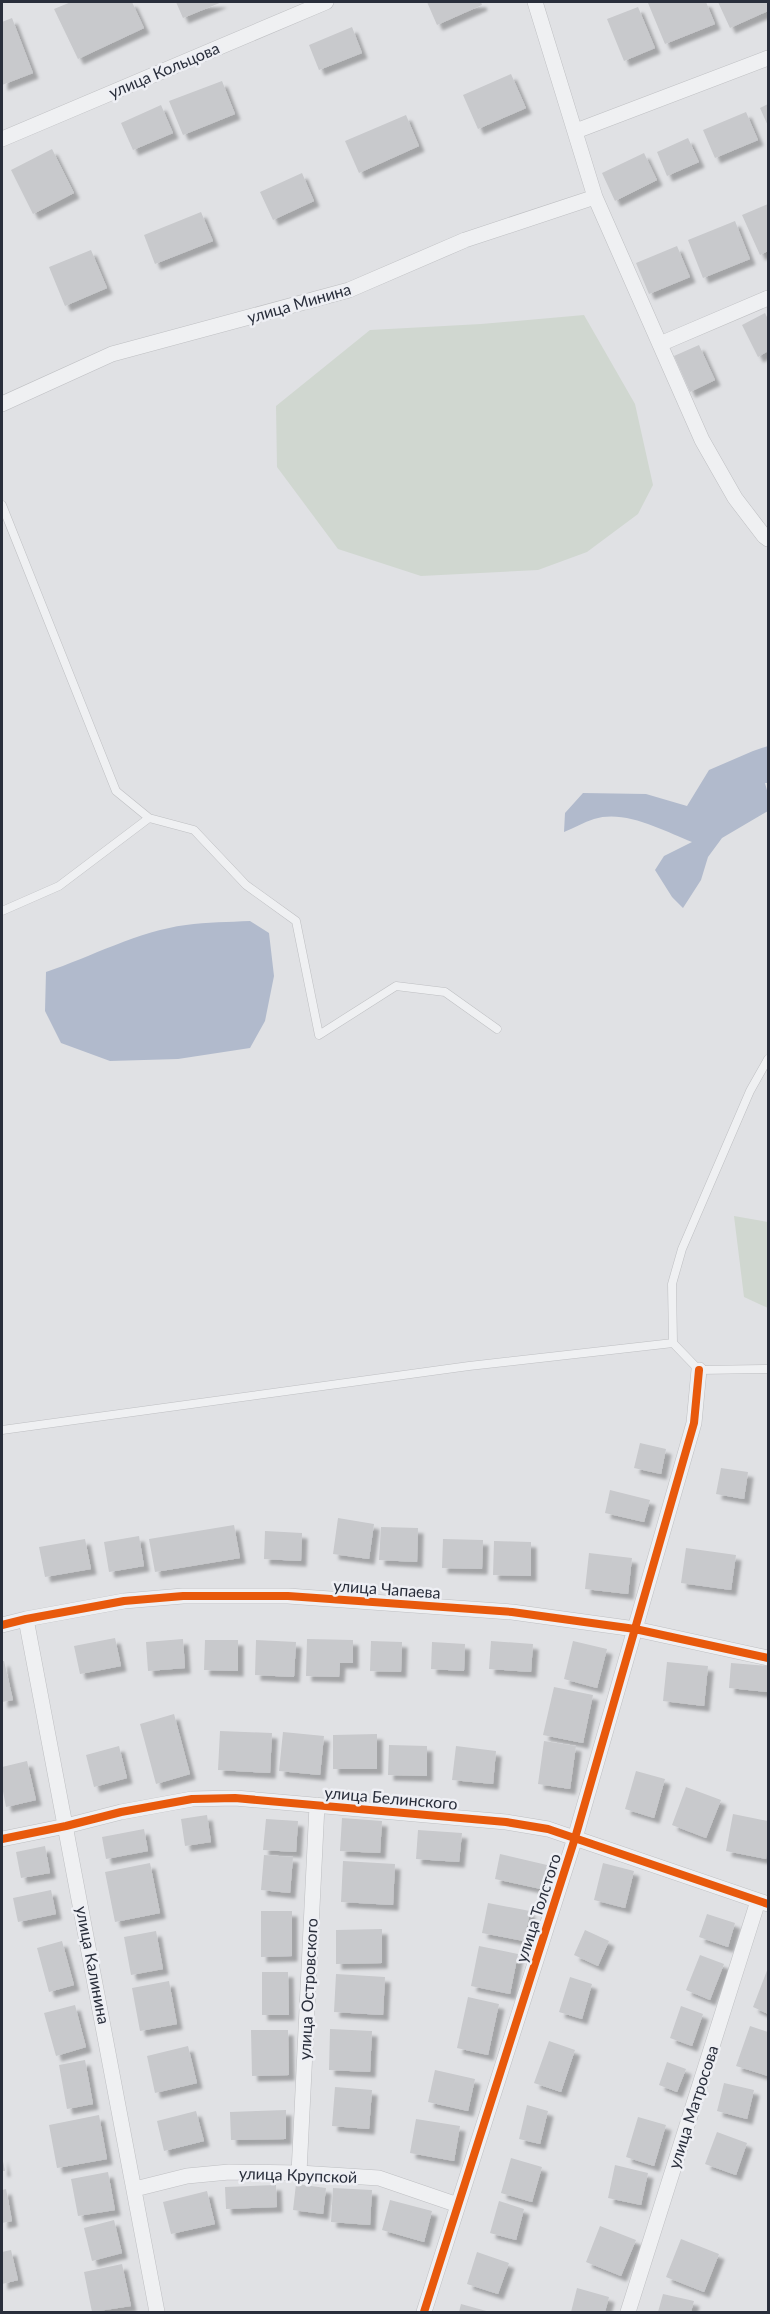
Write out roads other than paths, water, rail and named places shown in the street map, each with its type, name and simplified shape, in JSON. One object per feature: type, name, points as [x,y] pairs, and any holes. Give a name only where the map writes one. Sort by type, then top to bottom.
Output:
[{"type":"street","name":"улица Кольцова","points":[[2,139],[326,2]]},
{"type":"street","points":[[535,2],[596,197],[702,440],[735,498],[768,539]]},
{"type":"street","points":[[576,131],[768,58]]},
{"type":"street","name":"улица Минина","points":[[2,404],[112,354],[349,290],[465,240],[596,197]]},
{"type":"street","points":[[660,344],[768,298]]},
{"type":"street","name":"улица Толстого","points":[[424,2313],[575,1838],[694,1423],[699,1370]]},
{"type":"street","name":"улица Чапаева","points":[[2,1625],[124,1601],[183,1596],[288,1596],[512,1612],[635,1629],[768,1658]]},
{"type":"street","name":"улица Калинина","points":[[26,1619],[157,2313]]},
{"type":"street","name":"улица Белинского","points":[[2,1839],[121,1812],[192,1799],[235,1798],[506,1822],[548,1829],[763,1903]]},
{"type":"street","name":"улица Островского","points":[[299,2173],[317,1805]]},
{"type":"street","name":"улица Матросова","points":[[628,2313],[763,1903]]},
{"type":"street","name":"улица Крупской","points":[[135,2189],[198,2175],[229,2172],[299,2173],[379,2178],[458,2205]]},
{"type":"lane","points":[[2,505],[116,791],[149,818],[194,830],[246,885],[296,921],[319,1035],[396,986],[445,992],[497,1029]]},
{"type":"lane","points":[[2,911],[59,886],[149,818]]},
{"type":"lane","points":[[768,1059],[750,1091],[682,1249],[672,1284],[673,1343],[699,1370],[768,1369]]},
{"type":"lane","points":[[2,1430],[469,1366],[673,1343]]},
{"type":"water","points":[[768,746],[768,783],[765,783],[768,794],[768,811],[722,838],[708,857],[701,880],[683,908],[672,897],[655,870],[664,856],[692,842],[657,827],[618,817],[594,819],[564,832],[565,813],[583,793],[646,794],[687,806],[709,770]]},
{"type":"water","points":[[250,921],[269,933],[274,976],[265,1021],[250,1048],[178,1059],[110,1061],[61,1043],[45,1011],[46,972],[132,939],[168,928],[202,923]]}]
